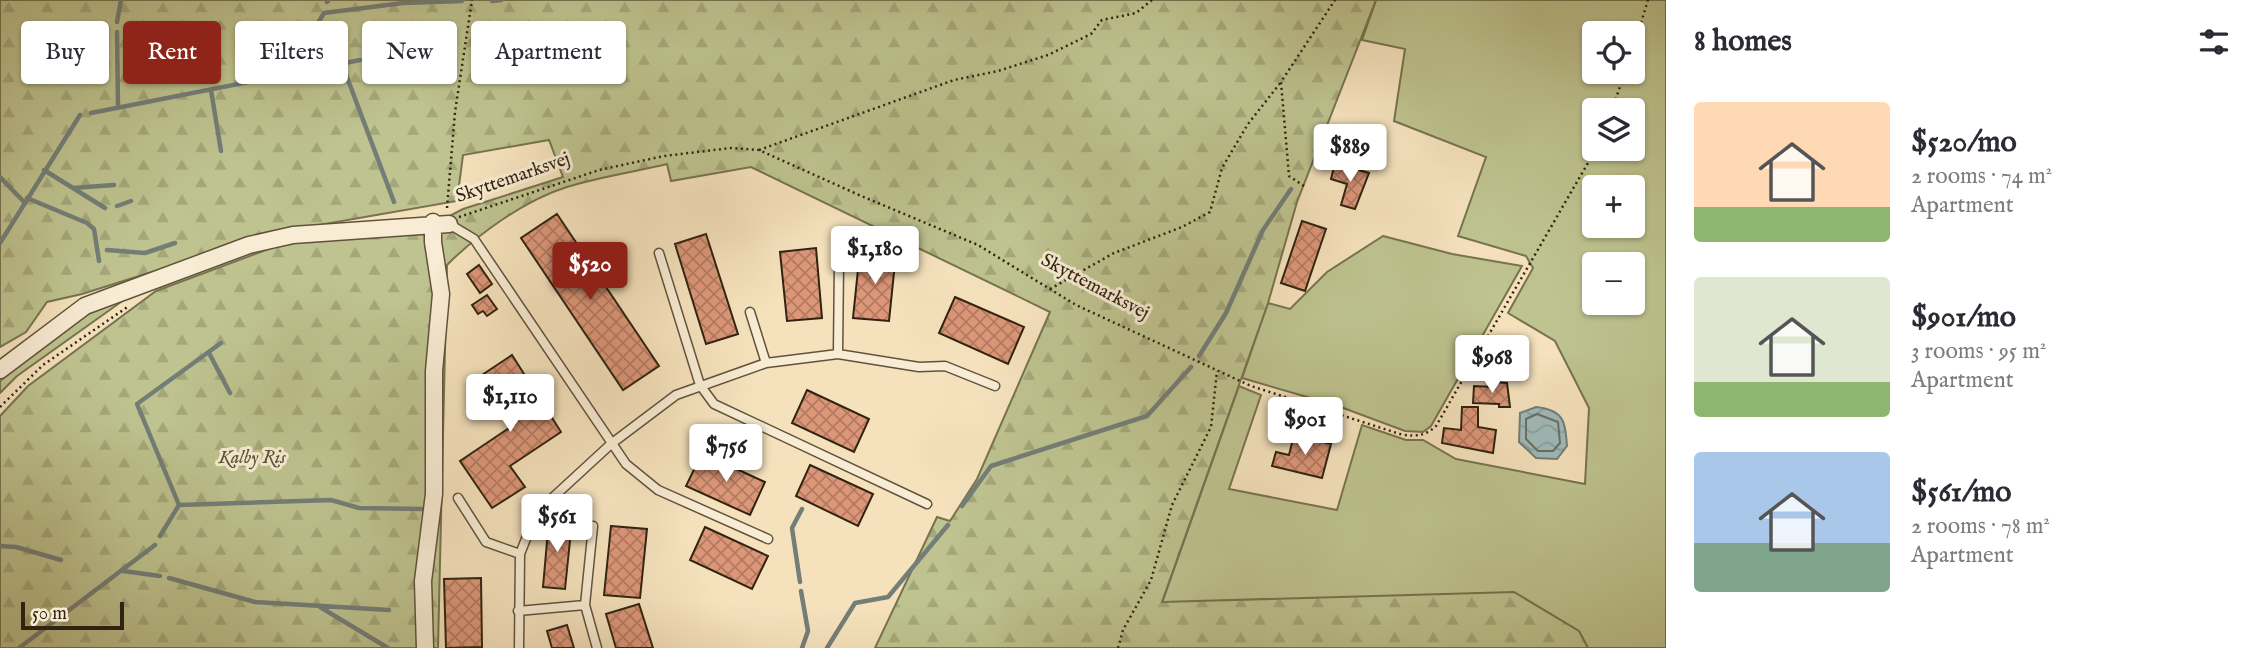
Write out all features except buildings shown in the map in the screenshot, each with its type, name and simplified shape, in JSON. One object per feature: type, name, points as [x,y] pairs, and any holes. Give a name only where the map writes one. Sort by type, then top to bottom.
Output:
[{"type":"street","points":[[0,370],[85,306],[249,245],[293,235],[441,223],[433,242],[441,294],[434,370],[434,494],[423,581],[425,648]]},
{"type":"lane","points":[[441,223],[474,239],[611,444],[640,478],[658,490],[768,540]]},
{"type":"lane","points":[[659,253],[699,385],[714,404],[927,504]]},
{"type":"lane","points":[[838,354],[839,261]]},
{"type":"lane","points":[[750,312],[766,363]]},
{"type":"lane","points":[[519,648],[520,554],[531,526],[548,502],[611,444],[676,395],[766,363],[838,354],[919,367],[945,366],[995,386]]},
{"type":"lane","points":[[458,498],[486,542],[520,554]]},
{"type":"lane","points":[[593,526],[585,605],[597,648]]},
{"type":"lane","points":[[518,611],[585,605]]},
{"type":"path","points":[[441,223],[446,202],[465,33],[472,0]]},
{"type":"path","points":[[760,150],[954,80],[998,71],[1048,55],[1091,34],[1102,20],[1136,13],[1153,0]]},
{"type":"path","points":[[1050,289],[1114,253],[1182,227],[1210,212],[1222,168],[1248,124],[1281,82],[1335,0]]},
{"type":"path","points":[[1642,21],[1648,0]]},
{"type":"path","points":[[1281,82],[1289,176],[1304,186]]},
{"type":"path","name":"Skyttemarksvej","points":[[441,223],[467,212],[599,170],[664,156],[731,148],[760,150],[978,245],[1076,305],[1251,386],[1403,435],[1426,435],[1436,426],[1589,161]]},
{"type":"path","points":[[0,407],[43,365],[128,307],[144,283]]},
{"type":"path","points":[[1118,648],[1123,630],[1151,580],[1172,505],[1211,427],[1217,371]]},
{"type":"green space","name":"Kalby Ris","points":[[0,0],[1376,0],[1297,202],[1268,303],[1162,602],[1514,592],[1579,631],[1588,648],[875,648],[937,517],[950,521],[977,479],[1050,312],[751,167],[671,181],[667,164],[567,187],[535,200],[503,219],[447,265],[438,648],[0,648],[0,416],[28,386],[156,291],[282,244],[417,233],[463,209],[563,177],[549,140],[463,155],[457,201],[279,232],[82,294],[47,302],[26,332],[0,347]]},
{"type":"green space","points":[[1376,0],[1666,0],[1666,648],[1588,648],[1581,636],[1162,603],[1239,386],[1261,395],[1229,489],[1337,510],[1362,425],[1406,440],[1423,440],[1456,459],[1585,484],[1589,408],[1555,341],[1508,313],[1533,268],[1526,256],[1458,236],[1486,157],[1394,121],[1405,49],[1362,40]]},
{"type":"green space","points":[[1383,236],[1452,254],[1522,266],[1431,426],[1423,432],[1405,431],[1338,406],[1242,378],[1268,303],[1290,309],[1327,272]]},
{"type":"green space","points":[[128,297],[17,376],[0,393],[0,381],[90,313]]},
{"type":"water","points":[[1536,407],[1558,414],[1564,423],[1567,446],[1557,459],[1536,458],[1519,442],[1520,413]]},
{"type":"waterway","points":[[117,22],[121,0]]},
{"type":"waterway","points":[[492,1],[501,0]]},
{"type":"waterway","points":[[319,21],[324,13],[403,3],[462,1]]},
{"type":"waterway","points":[[117,32],[118,108]]},
{"type":"waterway","points":[[91,113],[360,60]]},
{"type":"waterway","points":[[348,80],[394,202]]},
{"type":"waterway","points":[[211,90],[221,151]]},
{"type":"waterway","points":[[0,243],[80,115]]},
{"type":"waterway","points":[[44,170],[105,208]]},
{"type":"waterway","points":[[0,177],[24,202]]},
{"type":"waterway","points":[[73,188],[114,185]]},
{"type":"waterway","points":[[1199,356],[1226,313],[1263,230],[1291,189]]},
{"type":"waterway","points":[[27,198],[87,223],[94,229],[99,261]]},
{"type":"waterway","points":[[117,206],[131,201]]},
{"type":"waterway","points":[[107,250],[145,253],[175,243]]},
{"type":"waterway","points":[[179,505],[137,404],[221,343]]},
{"type":"waterway","points":[[209,353],[230,393]]},
{"type":"waterway","points":[[962,506],[991,466],[1147,416],[1191,367]]},
{"type":"waterway","points":[[160,536],[179,505],[331,500],[359,508],[424,509]]},
{"type":"waterway","points":[[800,582],[792,528],[802,509]]},
{"type":"waterway","points":[[827,648],[855,603],[888,597],[948,525]]},
{"type":"waterway","points":[[19,648],[155,545]]},
{"type":"waterway","points":[[0,546],[16,547],[61,560]]},
{"type":"waterway","points":[[123,571],[160,576]]},
{"type":"waterway","points":[[169,578],[255,602],[389,610]]},
{"type":"waterway","points":[[801,591],[808,631],[802,648]]},
{"type":"waterway","points":[[320,607],[388,648]]}]
